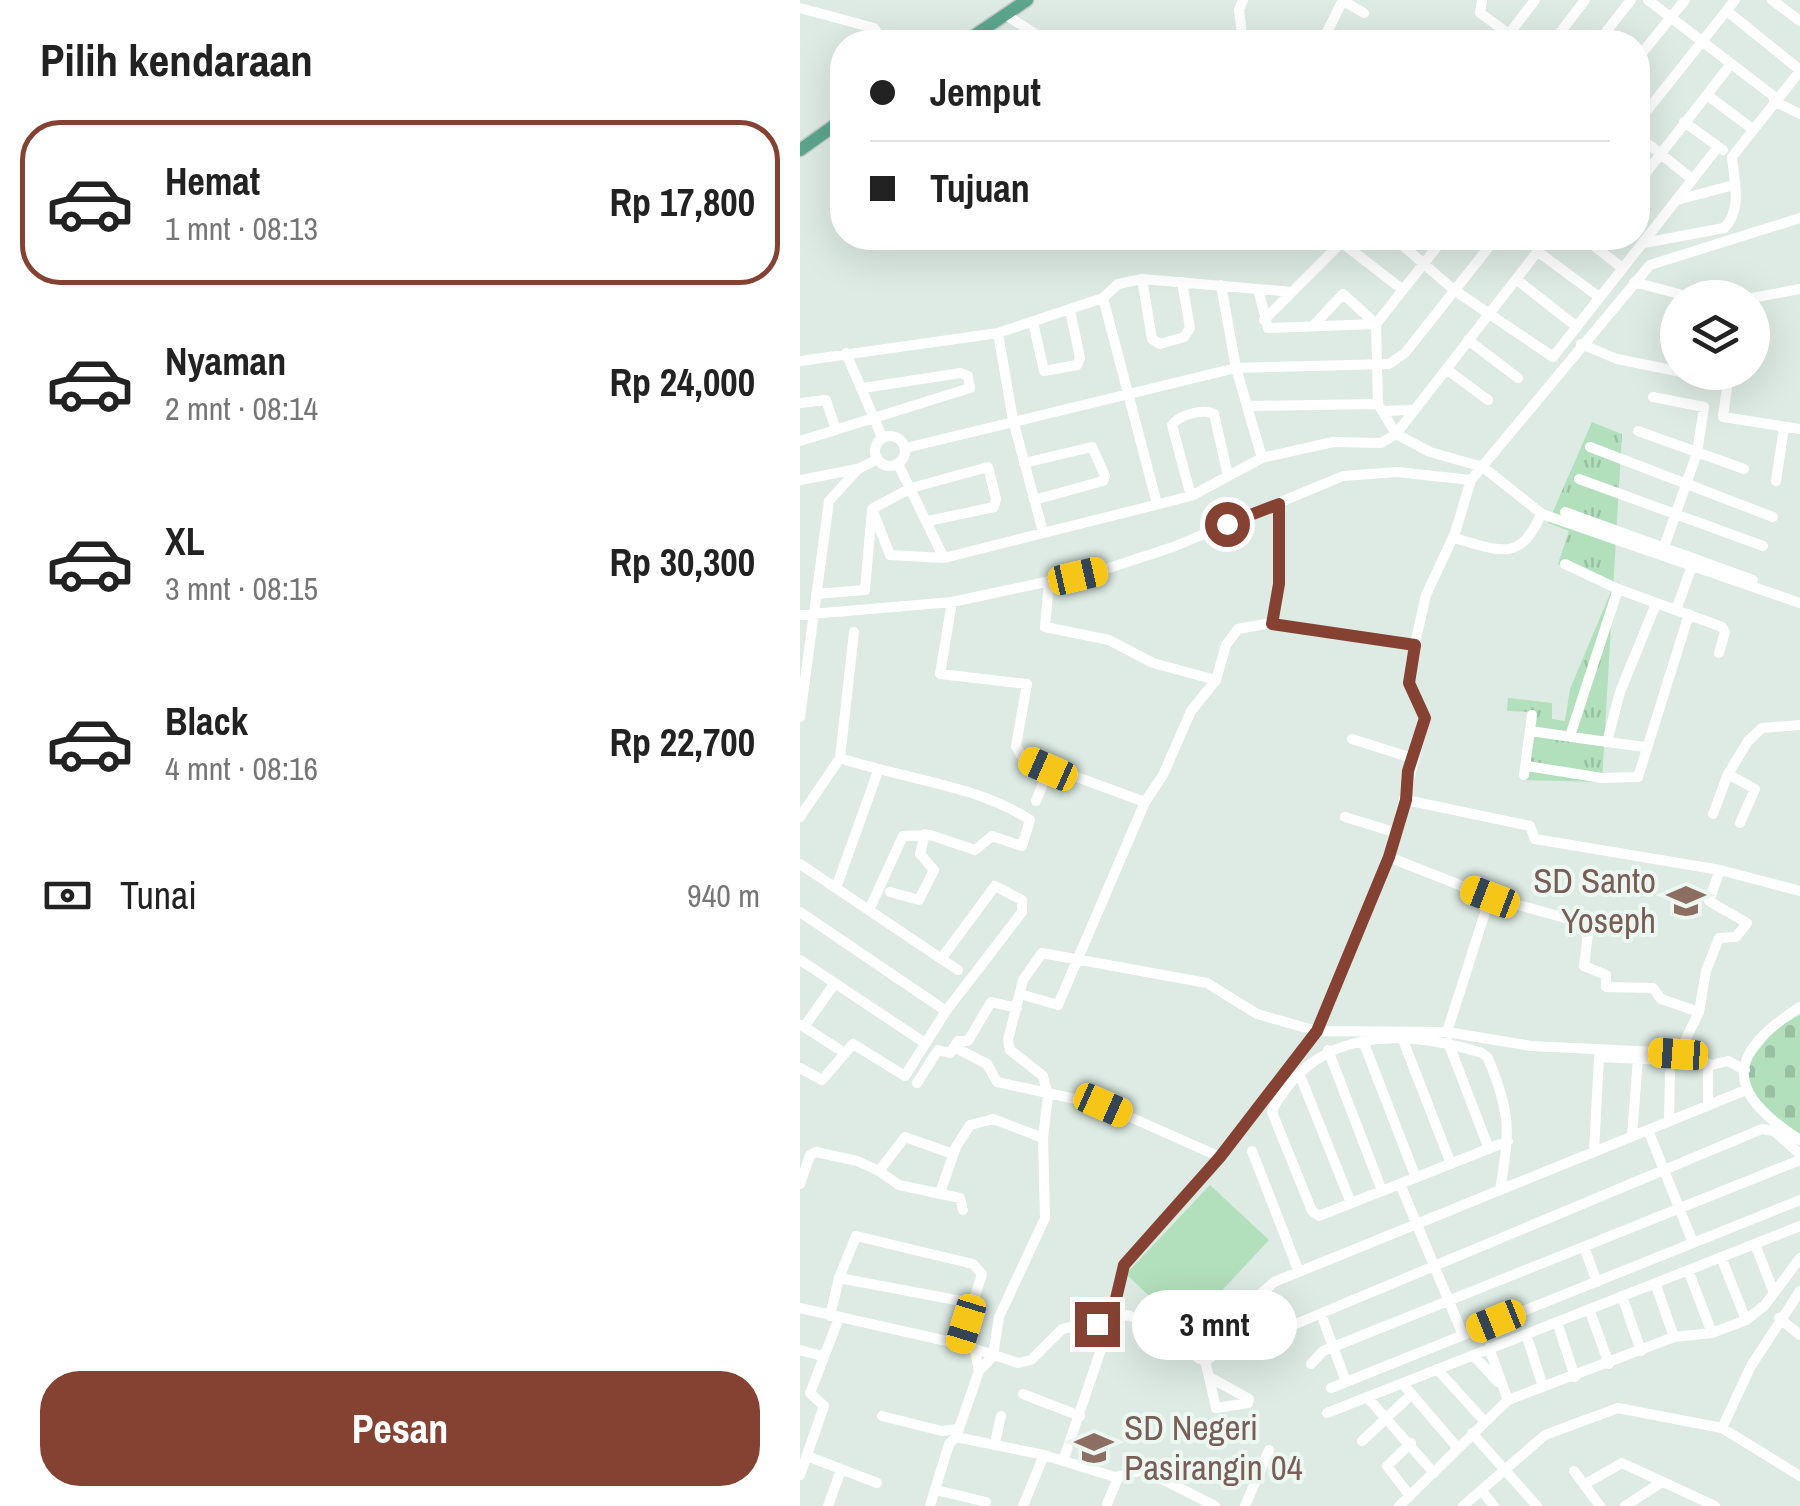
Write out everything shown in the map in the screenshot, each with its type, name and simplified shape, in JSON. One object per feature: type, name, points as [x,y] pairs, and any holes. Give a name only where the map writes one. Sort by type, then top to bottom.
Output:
[{"type":"main road","points":[[983,30],[1027,0]]},
{"type":"main road","points":[[800,150],[830,129]]},
{"type":"street","points":[[1242,30],[1239,10],[1243,0]]},
{"type":"street","points":[[1482,0],[1479,12],[1498,30]]},
{"type":"street","points":[[1519,20],[1524,0]]},
{"type":"street","points":[[1512,30],[1535,0]]},
{"type":"street","points":[[1561,30],[1585,0]]},
{"type":"street","points":[[1607,30],[1631,0]]},
{"type":"street","points":[[1648,0],[1775,100],[1800,114]]},
{"type":"street","points":[[1650,43],[1684,0]]},
{"type":"street","points":[[1650,107],[1735,0]]},
{"type":"street","points":[[1772,0],[1800,22]]},
{"type":"street","points":[[1328,30],[1343,1],[1364,14]]},
{"type":"street","points":[[800,8],[875,30]]},
{"type":"street","points":[[1650,243],[1724,228],[1734,214],[1732,156],[1800,70],[1726,11]]},
{"type":"street","points":[[1006,15],[1029,30]]},
{"type":"street","points":[[1650,167],[1730,64]]},
{"type":"street","points":[[1707,95],[1751,128]]},
{"type":"street","points":[[1684,122],[1732,156]]},
{"type":"street","points":[[1650,146],[1692,179]]},
{"type":"street","points":[[1650,236],[1718,147]]},
{"type":"street","points":[[1676,200],[1734,185]]},
{"type":"street","points":[[1063,1461],[1111,1320],[1124,1265],[1220,1157],[1317,1031],[1389,857],[1406,800],[1412,758],[1425,718],[1409,683],[1415,645],[1426,594],[1453,538],[1471,480],[1581,344],[1654,262],[1798,218],[1800,204]]},
{"type":"street","points":[[1264,320],[1334,250]]},
{"type":"street","points":[[1356,250],[1403,290]]},
{"type":"street","points":[[1408,250],[1454,290],[1548,357],[1556,356],[1638,250]]},
{"type":"street","points":[[1435,250],[1376,324],[1375,367],[1380,407],[1396,434],[1430,452],[1483,467],[1541,514],[1763,584]]},
{"type":"street","points":[[898,464],[906,448],[1236,368],[1375,367],[1405,354],[1486,250]]},
{"type":"street","points":[[1603,250],[1622,266]]},
{"type":"street","points":[[872,510],[890,555],[944,558],[1191,496],[1262,458],[1333,442],[1381,443],[1396,434],[1537,252],[1599,297]]},
{"type":"street","points":[[800,362],[998,333],[1103,298],[1118,284],[1142,279],[1292,292]]},
{"type":"street","points":[[1142,279],[1152,339],[1160,344],[1184,337],[1190,328],[1182,282]]},
{"type":"street","points":[[1516,280],[1577,327]]},
{"type":"street","points":[[1634,282],[1660,292]]},
{"type":"street","points":[[1220,285],[1236,368],[1262,458]]},
{"type":"street","points":[[1258,288],[1268,328],[1376,324]]},
{"type":"street","points":[[1770,295],[1800,289]]},
{"type":"street","points":[[1314,325],[1343,294],[1376,324]]},
{"type":"street","points":[[1103,298],[1157,504]]},
{"type":"street","points":[[1033,322],[1044,371],[1077,366],[1080,358],[1070,310]]},
{"type":"street","points":[[998,333],[1013,420],[1043,532]]},
{"type":"street","points":[[1468,340],[1518,378]]},
{"type":"street","points":[[1581,344],[1617,359],[1660,366]]},
{"type":"street","points":[[846,353],[878,419],[882,438]]},
{"type":"street","points":[[1446,369],[1488,400]]},
{"type":"street","points":[[800,440],[966,391],[968,376],[863,388]]},
{"type":"street","points":[[1726,390],[1723,417],[1800,429]]},
{"type":"street","points":[[1653,397],[1704,407],[1697,453],[1662,550]]},
{"type":"street","points":[[800,403],[826,400],[836,430]]},
{"type":"street","points":[[1247,406],[1411,410]]},
{"type":"street","points":[[1191,496],[1172,424],[1178,418],[1205,411],[1214,414],[1228,476]]},
{"type":"street","points":[[1776,481],[1784,428]]},
{"type":"street","points":[[1638,431],[1744,469]]},
{"type":"street","points":[[898,464],[887,466],[878,460],[875,448],[882,438],[896,436],[906,448]]},
{"type":"street","points":[[1024,463],[1092,447],[1105,476],[1104,480],[1034,500]]},
{"type":"street","points":[[1590,447],[1773,516]]},
{"type":"street","points":[[800,480],[858,469],[878,460]]},
{"type":"street","points":[[898,464],[944,558]]},
{"type":"street","points":[[872,510],[911,488],[988,468],[996,499],[994,507],[928,521]]},
{"type":"street","points":[[800,717],[808,623],[829,502],[858,469]]},
{"type":"street","points":[[808,623],[952,602],[1049,582],[1173,548],[1343,476],[1375,471],[1471,480]]},
{"type":"street","points":[[1578,480],[1763,546]]},
{"type":"street","points":[[1272,624],[1279,584],[1279,504]]},
{"type":"street","points":[[816,594],[864,590],[872,510]]},
{"type":"street","points":[[1565,512],[1692,566],[1800,603]]},
{"type":"street","points":[[1453,538],[1504,551],[1520,548],[1527,544],[1541,514]]},
{"type":"street","points":[[1565,564],[1618,589],[1724,629],[1718,653]]},
{"type":"street","points":[[1676,610],[1692,566]]},
{"type":"street","points":[[1049,582],[1046,627],[1109,640],[1153,663],[1216,680]]},
{"type":"street","points":[[1570,736],[1618,589]]},
{"type":"street","points":[[952,602],[940,674],[1027,684],[1016,746],[1022,757],[1145,802]]},
{"type":"street","points":[[1607,742],[1620,692],[1656,604]]},
{"type":"street","points":[[1532,715],[1526,770],[1629,780],[1638,777],[1689,614]]},
{"type":"street","points":[[800,615],[808,623]]},
{"type":"street","points":[[1020,994],[1058,1005],[1076,958],[1134,838],[1145,802],[1163,775],[1191,710],[1216,680],[1226,645],[1238,628],[1272,624],[1415,645]]},
{"type":"street","points":[[800,817],[840,758],[854,632]]},
{"type":"street","points":[[1714,814],[1728,774],[1748,741],[1762,728],[1800,725]]},
{"type":"street","points":[[1530,731],[1645,748]]},
{"type":"street","points":[[1352,738],[1412,758]]},
{"type":"street","points":[[840,758],[878,771],[914,775],[1030,820],[1020,846],[992,836],[970,850],[925,834],[901,838],[869,910]]},
{"type":"street","points":[[1036,801],[1048,769]]},
{"type":"street","points":[[836,888],[878,771]]},
{"type":"street","points":[[1728,774],[1755,789],[1740,823]]},
{"type":"street","points":[[1406,800],[1530,826],[1535,839],[1720,870],[1800,891]]},
{"type":"street","points":[[1345,817],[1397,832]]},
{"type":"street","points":[[890,892],[920,900],[925,894],[934,870],[920,854],[925,834]]},
{"type":"street","points":[[1389,857],[1490,897],[1615,932]]},
{"type":"street","points":[[800,864],[958,970]]},
{"type":"street","points":[[1677,1057],[1699,1012],[1706,971],[1719,938],[1736,937],[1747,923],[1709,900],[1720,870]]},
{"type":"street","points":[[800,1068],[822,1080],[848,1045],[860,1046],[905,1076],[946,1011],[1022,912],[1022,900],[995,886],[941,959]]},
{"type":"street","points":[[1490,897],[1448,1037],[1490,1149]]},
{"type":"street","points":[[800,912],[946,1011]]},
{"type":"street","points":[[1589,925],[1584,966],[1606,975],[1606,987],[1653,988],[1661,1000],[1699,1012]]},
{"type":"street","points":[[930,1506],[978,1371],[992,1356],[999,1317],[1045,1218],[1043,1138],[1048,1096],[1043,1076],[1008,1045],[1023,980],[1042,953],[1118,970],[1207,983],[1256,1014],[1317,1031],[1448,1037],[1677,1057],[1711,1065],[1728,1060],[1745,1070]]},
{"type":"street","points":[[801,962],[925,1043]]},
{"type":"street","points":[[836,982],[802,1025],[843,1052]]},
{"type":"street","points":[[917,1083],[938,1050],[949,1053],[958,1040],[968,1040],[991,1002],[1017,1008]]},
{"type":"street","points":[[1800,1008],[1762,1035],[1747,1055],[1745,1070],[1746,1090],[1759,1111],[1800,1140]]},
{"type":"street","points":[[1500,1190],[1508,1142],[1508,1112],[1488,1058],[1448,1037],[1363,1041],[1328,1050],[1299,1073],[1273,1106],[1279,1132],[1312,1212],[1324,1216],[1508,1142]]},
{"type":"street","points":[[1403,1040],[1452,1164]]},
{"type":"street","points":[[1363,1041],[1416,1178]]},
{"type":"street","points":[[954,1047],[987,1064],[994,1080],[1048,1096],[1103,1105],[1220,1157]]},
{"type":"street","points":[[1328,1050],[1382,1191]]},
{"type":"street","points":[[1594,1152],[1598,1060],[1602,1056],[1677,1057]]},
{"type":"street","points":[[1632,1136],[1638,1058]]},
{"type":"street","points":[[1708,1071],[1708,1106]]},
{"type":"street","points":[[1299,1073],[1351,1203]]},
{"type":"street","points":[[1669,1121],[1670,1073]]},
{"type":"street","points":[[800,1308],[960,1344],[1024,1363],[1062,1329],[1135,1316],[1196,1344],[1209,1340],[1260,1292],[1299,1272],[1746,1090]]},
{"type":"street","points":[[940,1192],[953,1154],[970,1125],[993,1120],[1043,1138]]},
{"type":"street","points":[[1286,1328],[1762,1129],[1774,1131],[1800,1156],[1332,1347],[1311,1364]]},
{"type":"street","points":[[1648,1130],[1693,1242]]},
{"type":"street","points":[[879,1171],[905,1137],[953,1154]]},
{"type":"street","points":[[1252,1151],[1299,1272]]},
{"type":"street","points":[[800,1184],[810,1155],[816,1152],[858,1160],[898,1185],[960,1198],[964,1210]]},
{"type":"street","points":[[1400,1184],[1462,1335]]},
{"type":"street","points":[[1331,1388],[1344,1378],[1800,1200]]},
{"type":"street","points":[[1329,1417],[1346,1405],[1800,1226]]},
{"type":"street","points":[[878,1482],[841,1470],[803,1466],[806,1433],[824,1406],[805,1392],[822,1356],[834,1317],[839,1278],[856,1236],[973,1264],[982,1274],[960,1344]]},
{"type":"street","points":[[1755,1244],[1774,1293]]},
{"type":"street","points":[[1584,1247],[1597,1282]]},
{"type":"street","points":[[1721,1257],[1746,1320]]},
{"type":"street","points":[[1399,1506],[1508,1400],[1674,1337],[1712,1333],[1746,1320],[1774,1293],[1800,1258]]},
{"type":"street","points":[[1688,1270],[1712,1333]]},
{"type":"street","points":[[1768,1277],[1784,1280]]},
{"type":"street","points":[[839,1278],[972,1303]]},
{"type":"street","points":[[1655,1283],[1674,1337]]},
{"type":"street","points":[[1722,1428],[1751,1366],[1800,1291]]},
{"type":"street","points":[[1622,1296],[1641,1350]]},
{"type":"street","points":[[1589,1309],[1609,1364]]},
{"type":"street","points":[[1322,1314],[1344,1378]]},
{"type":"street","points":[[1780,1318],[1800,1335]]},
{"type":"street","points":[[1557,1322],[1575,1377]]},
{"type":"street","points":[[1526,1334],[1543,1387]]},
{"type":"street","points":[[1205,1360],[1214,1354],[1209,1340]]},
{"type":"street","points":[[1196,1344],[1196,1355],[1205,1360],[1211,1378]]},
{"type":"street","points":[[1489,1348],[1508,1400]]},
{"type":"street","points":[[800,1350],[822,1356]]},
{"type":"street","points":[[975,1350],[978,1371]]},
{"type":"street","points":[[1473,1355],[1502,1386]]},
{"type":"street","points":[[1437,1370],[1485,1422]]},
{"type":"street","points":[[1402,1383],[1458,1447]]},
{"type":"street","points":[[1024,1394],[1080,1416]]},
{"type":"street","points":[[1362,1441],[1412,1394]]},
{"type":"street","points":[[1366,1397],[1434,1473]]},
{"type":"street","points":[[1463,1506],[1545,1435],[1607,1409],[1628,1408],[1722,1428],[1800,1476]]},
{"type":"street","points":[[882,1416],[1044,1455],[1118,1478],[1144,1470],[1215,1506]]},
{"type":"street","points":[[994,1444],[1002,1416]]},
{"type":"street","points":[[1472,1434],[1520,1482],[1537,1506]]},
{"type":"street","points":[[1410,1444],[1387,1466],[1410,1496]]},
{"type":"street","points":[[1245,1506],[1269,1450]]},
{"type":"street","points":[[1023,1506],[1044,1455]]},
{"type":"street","points":[[1585,1484],[1622,1463],[1706,1505]]},
{"type":"street","points":[[828,1506],[841,1470]]},
{"type":"street","points":[[1574,1470],[1600,1506]]},
{"type":"street","points":[[1107,1504],[1118,1478]]},
{"type":"street","points":[[1625,1506],[1662,1482]]},
{"type":"street","points":[[936,1490],[986,1502]]},
{"type":"street","points":[[1482,1490],[1494,1506]]},
{"type":"green space","points":[[1592,422],[1622,434],[1602,782],[1523,780],[1532,712],[1507,711],[1508,698],[1552,703],[1552,719],[1565,721],[1570,689],[1612,589],[1558,564],[1569,531],[1548,523]]},
{"type":"green space","points":[[1800,1015],[1800,1138],[1760,1105],[1742,1071],[1776,1028]]},
{"type":"green space","points":[[1210,1185],[1269,1240],[1185,1330],[1126,1274]]},
{"type":"place","name":"SD Santo Yoseph","points":[[1686,901]]},
{"type":"place","name":"SD Negeri Pasirangin 04","points":[[1094,1448]]},
{"type":"route","points":[[1097,1324],[1111,1320],[1124,1265],[1220,1157],[1317,1031],[1389,857],[1406,800],[1408,771],[1425,718],[1409,683],[1415,645],[1272,624],[1279,584],[1279,504],[1227,524]]}]
